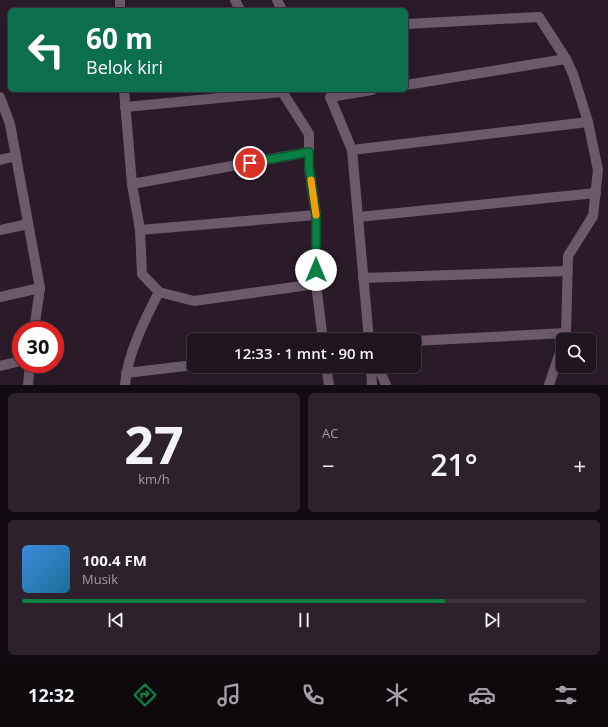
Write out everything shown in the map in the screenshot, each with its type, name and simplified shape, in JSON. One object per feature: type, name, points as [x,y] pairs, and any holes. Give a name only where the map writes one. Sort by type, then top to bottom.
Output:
[{"type":"street","points":[[408,24],[539,16],[566,59],[573,74],[588,122],[598,170],[593,216],[568,256],[564,333]]},
{"type":"street","points":[[408,85],[566,59]]},
{"type":"street","points":[[124,92],[132,184],[140,230],[142,274],[159,292],[194,301],[316,284]]},
{"type":"street","points":[[126,107],[272,92]]},
{"type":"street","points":[[283,92],[309,134],[309,168],[316,215],[316,284],[322,333]]},
{"type":"street","points":[[343,92],[328,93],[352,150],[367,333]]},
{"type":"street","points":[[0,98],[10,124],[40,288],[35,321]]},
{"type":"street","points":[[352,150],[588,122]]},
{"type":"street","points":[[132,184],[309,152]]},
{"type":"street","points":[[0,160],[16,156]]},
{"type":"street","points":[[358,217],[596,193]]},
{"type":"street","points":[[140,230],[316,215]]},
{"type":"street","points":[[0,230],[28,224]]},
{"type":"street","points":[[363,278],[568,271]]},
{"type":"street","points":[[0,297],[40,288]]},
{"type":"street","points":[[125,385],[126,373],[144,322],[159,292]]},
{"type":"street","points":[[421,341],[556,338]]},
{"type":"street","points":[[0,366],[12,363]]},
{"type":"street","points":[[549,385],[556,363]]},
{"type":"street","points":[[126,373],[187,366]]},
{"type":"street","points":[[28,385],[29,373]]},
{"type":"street","points":[[327,373],[329,385]]},
{"type":"street","points":[[371,373],[372,385]]},
{"type":"street","points":[[381,373],[386,385]]},
{"type":"slow traffic","points":[[311,180],[316,215]]},
{"type":"route","points":[[250,163],[309,152],[309,168],[316,215],[316,270]]}]
